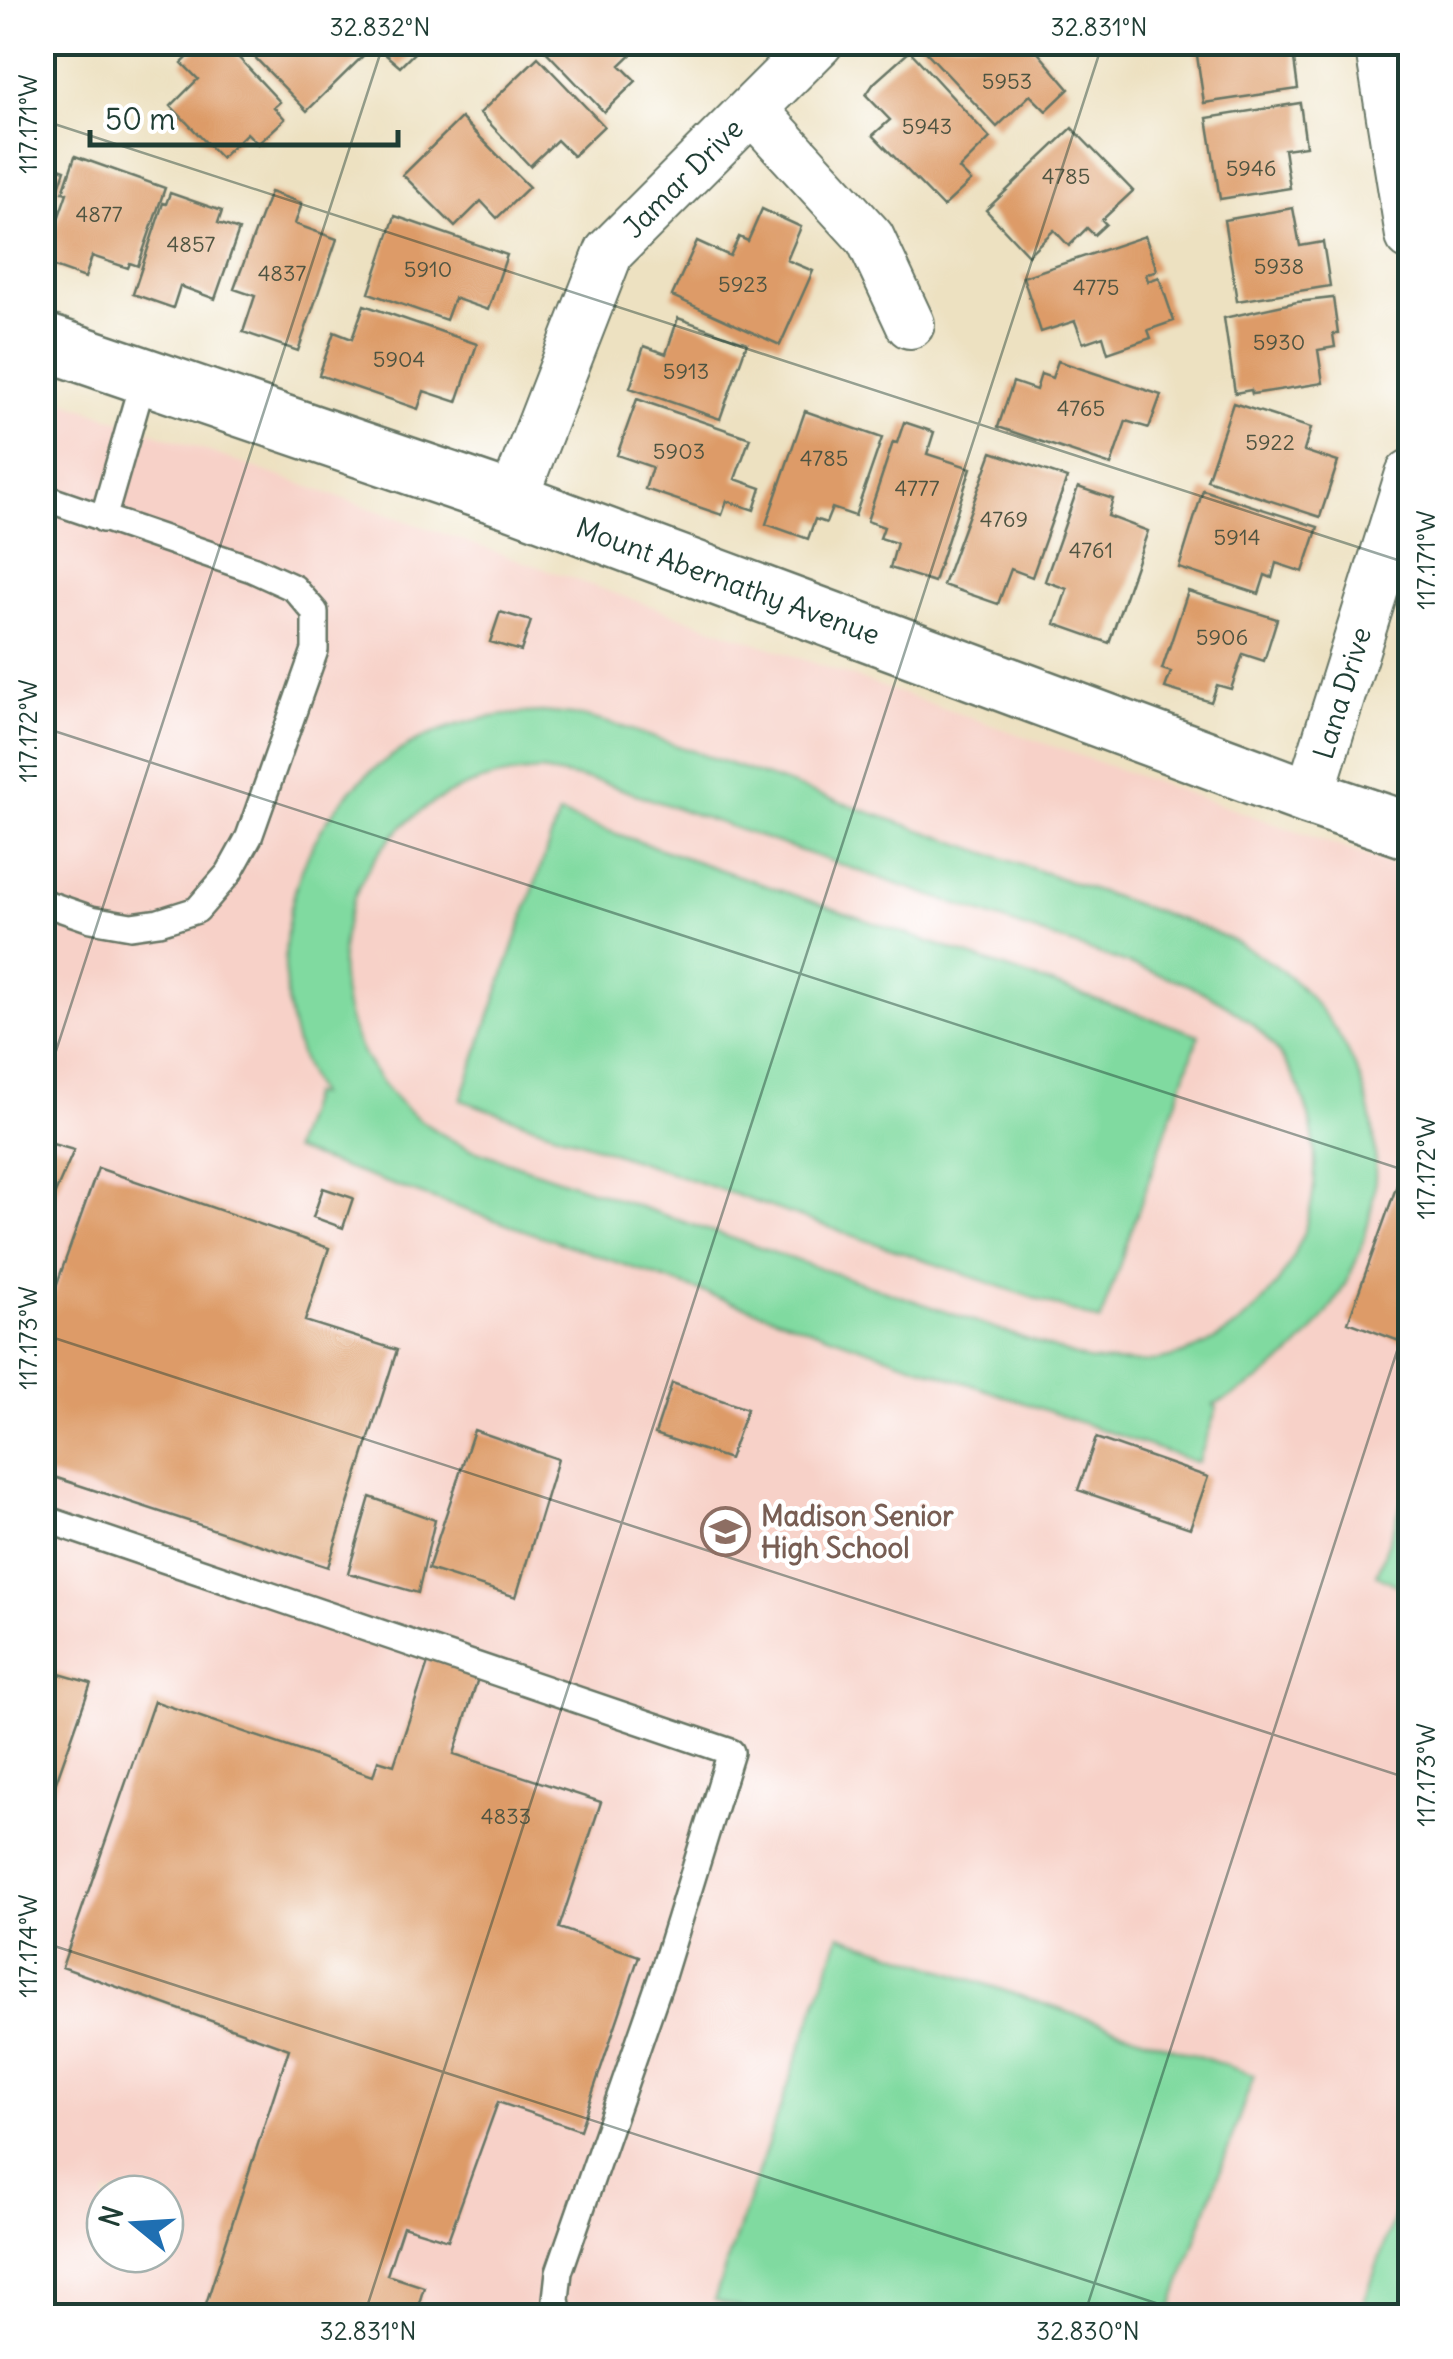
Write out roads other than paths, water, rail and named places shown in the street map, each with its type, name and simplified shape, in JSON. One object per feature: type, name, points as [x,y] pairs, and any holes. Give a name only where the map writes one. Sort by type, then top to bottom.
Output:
[{"type":"street","name":"Jamar Drive","points":[[512,501],[609,252],[819,42]]},
{"type":"street","points":[[1379,42],[1410,236]]},
{"type":"street","points":[[752,109],[870,238],[910,324]]},
{"type":"street","name":"Mount Abernathy Avenue","points":[[42,340],[512,501],[1410,831]]},
{"type":"street","name":"Lana Drive","points":[[1309,797],[1410,474]]},
{"type":"lane","points":[[103,519],[144,377]]},
{"type":"lane","points":[[42,498],[252,569],[294,588],[316,612],[315,650],[249,837],[229,873],[197,910],[131,926],[91,919],[42,902]]},
{"type":"lane","points":[[42,1518],[731,1752],[662,1976],[559,2272],[559,2316]]},
{"type":"place","name":"Madison Senior High School","points":[[726,1532]]}]
